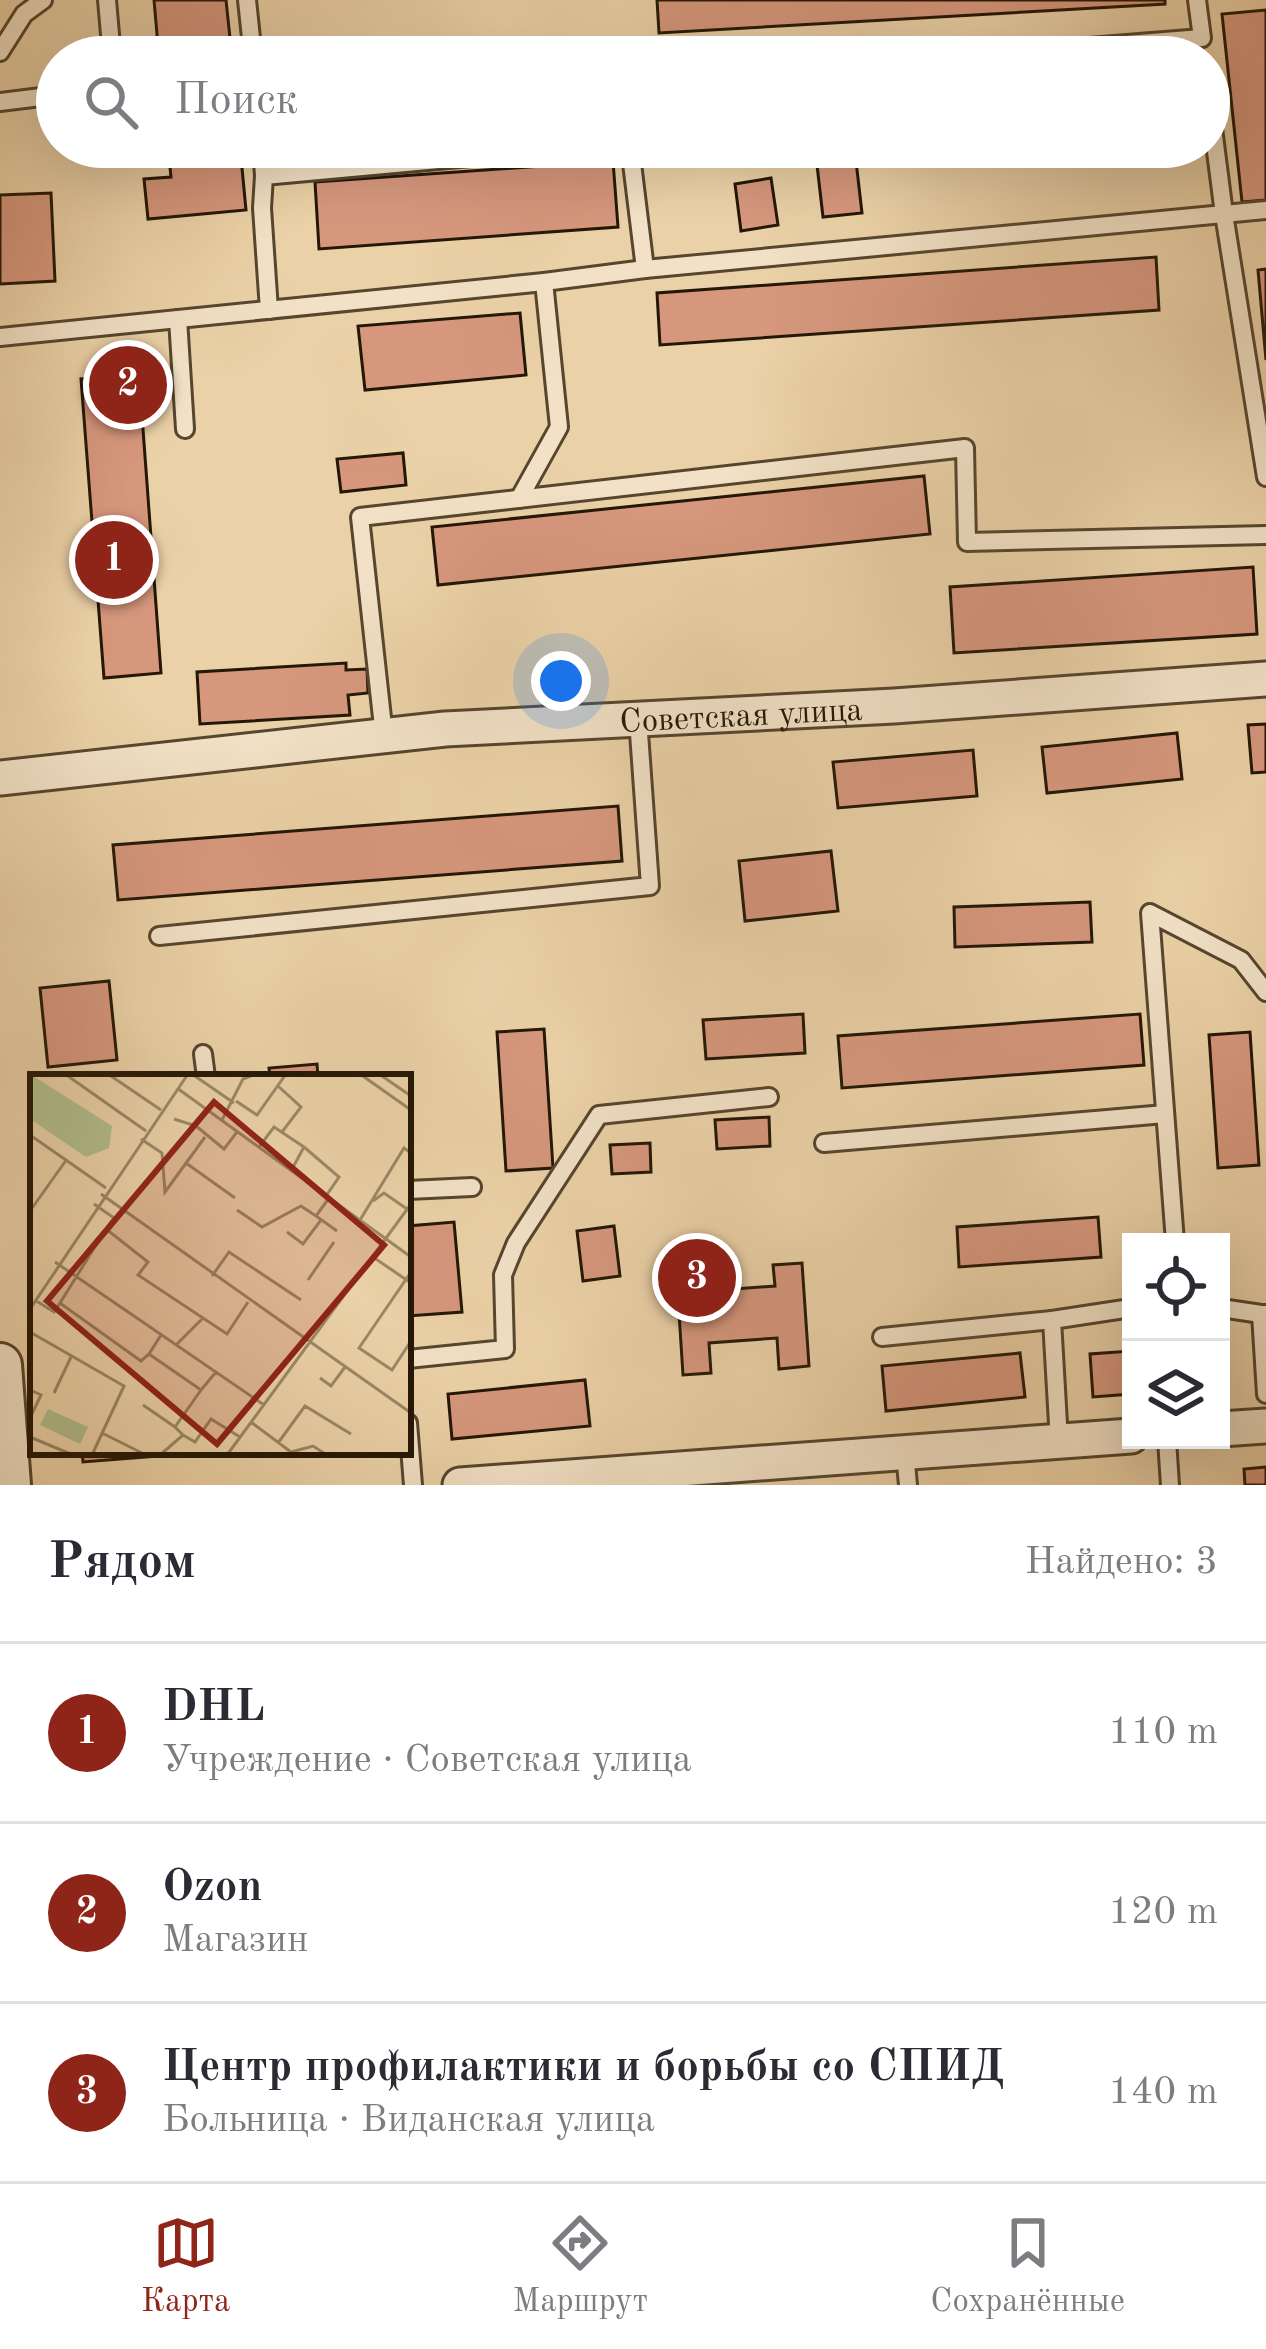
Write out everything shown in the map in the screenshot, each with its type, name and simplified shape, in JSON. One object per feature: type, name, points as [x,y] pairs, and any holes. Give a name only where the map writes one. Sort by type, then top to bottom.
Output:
[{"type":"street","name":"Советская улица","points":[[0,778],[445,729],[894,706],[1266,679]]},
{"type":"street","points":[[1,1384],[9,1485]]},
{"type":"street","points":[[1230,1429],[1266,1426]]},
{"type":"street","points":[[460,1485],[906,1469],[1059,1441],[1122,1437]]},
{"type":"lane","points":[[0,52],[24,14],[43,0]]},
{"type":"lane","points":[[107,0],[110,36]]},
{"type":"lane","points":[[247,0],[251,36]]},
{"type":"lane","points":[[1197,0],[1202,36]]},
{"type":"lane","points":[[0,102],[36,98]]},
{"type":"lane","points":[[264,168],[269,310]]},
{"type":"lane","points":[[265,176],[352,168]]},
{"type":"lane","points":[[633,168],[646,268]]},
{"type":"lane","points":[[1218,168],[1266,477]]},
{"type":"lane","points":[[0,337],[646,268],[1266,210]]},
{"type":"lane","points":[[520,499],[559,427],[544,282]]},
{"type":"lane","points":[[178,320],[185,428]]},
{"type":"lane","points":[[384,736],[360,517],[965,448],[967,542],[1266,536]]},
{"type":"lane","points":[[159,936],[650,886],[638,719]]},
{"type":"lane","points":[[1174,1233],[1150,913],[1240,960],[1266,992]]},
{"type":"lane","points":[[203,1054],[206,1074]]},
{"type":"lane","points":[[411,1359],[505,1349],[503,1275],[516,1244],[599,1115],[769,1097]]},
{"type":"lane","points":[[824,1143],[1165,1114]]},
{"type":"lane","points":[[411,1190],[472,1187]]},
{"type":"lane","points":[[1230,1309],[1263,1314],[1266,1394]]},
{"type":"lane","points":[[882,1337],[1122,1310]]},
{"type":"lane","points":[[1052,1320],[1059,1441]]},
{"type":"lane","points":[[1168,1449],[1170,1485]]},
{"type":"lane","points":[[411,1455],[413,1485]]},
{"type":"building","points":[[154,0],[226,0],[230,36],[157,36]]},
{"type":"building","points":[[657,0],[1165,0],[1165,4],[659,33]]},
{"type":"building","points":[[1266,10],[1266,200],[1242,202],[1230,89],[1230,36],[1224,36],[1222,14]]},
{"type":"building","points":[[170,168],[242,168],[246,210],[148,219],[144,179],[171,177]]},
{"type":"building","points":[[514,168],[614,168],[618,227],[319,249],[315,182]]},
{"type":"building","points":[[817,168],[857,168],[862,213],[823,217]]},
{"type":"building","points":[[771,178],[778,225],[741,231],[735,184]]},
{"type":"building","points":[[51,193],[55,281],[0,284],[0,195]]},
{"type":"building","points":[[1156,257],[1159,310],[660,345],[657,293]]},
{"type":"building","points":[[1266,269],[1266,360],[1258,270]]},
{"type":"building","points":[[520,313],[526,375],[365,390],[358,326]]},
{"type":"building","points":[[139,375],[161,673],[104,678],[81,379]]},
{"type":"building","points":[[403,453],[406,485],[341,492],[337,459]]},
{"type":"building","points":[[924,476],[930,534],[438,585],[432,527]]},
{"type":"building","points":[[1253,567],[1257,634],[954,653],[950,587]]},
{"type":"building","points":[[346,663],[346,670],[367,669],[368,693],[348,695],[350,715],[200,724],[197,672]]},
{"type":"building","points":[[1266,724],[1266,772],[1252,773],[1248,725]]},
{"type":"building","points":[[1177,733],[1182,779],[1047,793],[1042,747]]},
{"type":"building","points":[[973,750],[977,796],[838,808],[833,762]]},
{"type":"building","points":[[618,806],[622,861],[118,900],[113,845]]},
{"type":"building","points":[[831,851],[838,911],[745,921],[739,861]]},
{"type":"building","points":[[1090,902],[1092,942],[955,947],[954,907]]},
{"type":"building","points":[[109,981],[117,1060],[48,1067],[40,988]]},
{"type":"building","points":[[803,1014],[805,1053],[706,1059],[703,1020]]},
{"type":"building","points":[[1140,1014],[1144,1065],[842,1088],[838,1036]]},
{"type":"building","points":[[544,1029],[553,1168],[506,1171],[497,1032]]},
{"type":"building","points":[[1250,1032],[1259,1165],[1218,1168],[1209,1035]]},
{"type":"building","points":[[317,1064],[318,1074],[270,1074],[269,1068]]},
{"type":"building","points":[[769,1117],[770,1146],[717,1149],[715,1120]]},
{"type":"building","points":[[650,1143],[651,1172],[612,1174],[610,1145]]},
{"type":"building","points":[[1098,1217],[1101,1257],[959,1267],[957,1227]]},
{"type":"building","points":[[454,1222],[462,1312],[411,1316],[411,1226]]},
{"type":"building","points":[[614,1226],[620,1276],[583,1281],[577,1231]]},
{"type":"building","points":[[802,1263],[809,1366],[779,1369],[777,1338],[709,1343],[711,1373],[683,1375],[676,1266],[707,1264],[708,1291],[775,1286],[773,1265]]},
{"type":"building","points":[[1122,1352],[1122,1395],[1093,1397],[1090,1354]]},
{"type":"building","points":[[1020,1353],[1025,1397],[886,1411],[882,1366]]},
{"type":"building","points":[[585,1380],[590,1426],[452,1439],[448,1394]]},
{"type":"building","points":[[82,1455],[170,1455],[83,1462]]},
{"type":"building","points":[[1266,1467],[1266,1485],[1245,1485],[1244,1469]]},
{"type":"place","name":"Ozon","points":[[128,385]]},
{"type":"place","name":"DHL","points":[[114,560]]},
{"type":"place","name":"Центр профилактики и борьбы со СПИД","points":[[697,1278]]}]
